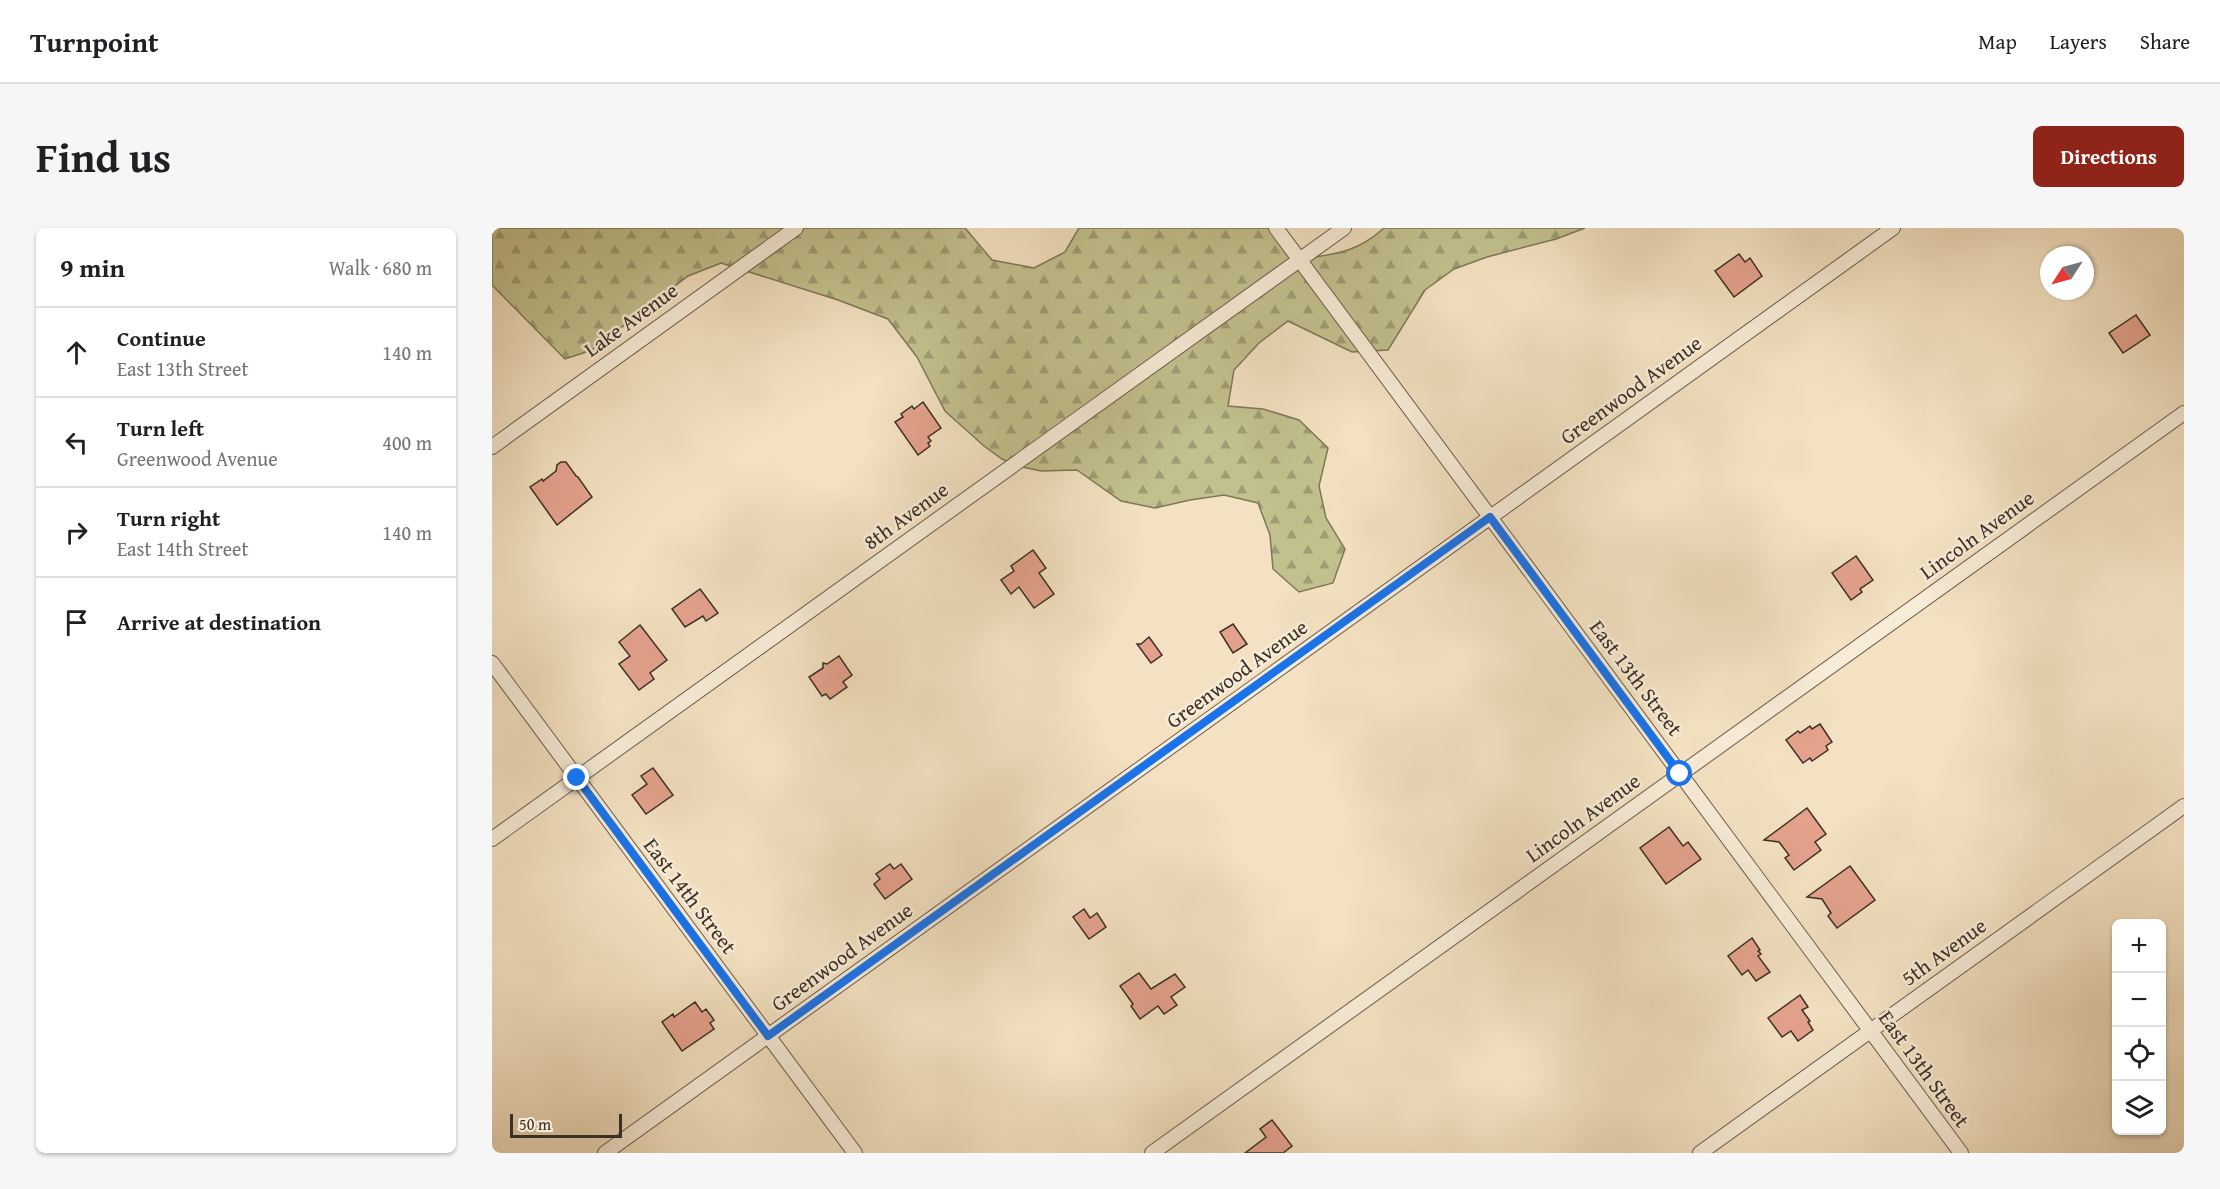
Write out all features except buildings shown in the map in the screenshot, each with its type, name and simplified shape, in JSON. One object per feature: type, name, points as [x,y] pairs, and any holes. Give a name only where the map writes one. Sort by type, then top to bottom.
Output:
[{"type":"street","name":"Lake Avenue","points":[[492,447],[796,228]]},
{"type":"street","name":"East 13th Street","points":[[1276,228],[1961,1153]]},
{"type":"street","name":"8th Avenue","points":[[492,839],[1344,228]]},
{"type":"street","name":"Greenwood Avenue","points":[[605,1153],[1893,228]]},
{"type":"street","name":"Lincoln Avenue","points":[[1152,1153],[2184,413]]},
{"type":"street","name":"East 14th Street","points":[[492,663],[855,1153]]},
{"type":"street","name":"5th Avenue","points":[[1700,1153],[2184,806]]},
{"type":"green space","points":[[492,228],[965,228],[992,260],[1034,268],[1065,252],[1079,228],[1283,228],[1307,258],[1348,250],[1358,246],[1384,228],[1585,228],[1556,239],[1487,257],[1454,269],[1425,290],[1388,350],[1352,352],[1288,321],[1259,343],[1234,370],[1228,406],[1263,409],[1299,420],[1328,448],[1319,486],[1326,518],[1345,549],[1333,583],[1299,592],[1273,569],[1270,535],[1258,503],[1224,495],[1155,508],[1121,501],[1077,470],[1041,471],[1018,466],[1002,459],[945,411],[917,357],[888,319],[838,300],[721,263],[688,276],[592,350],[565,359],[492,285]]},
{"type":"route","points":[[577,778],[768,1036],[1490,517],[1680,774]]}]
